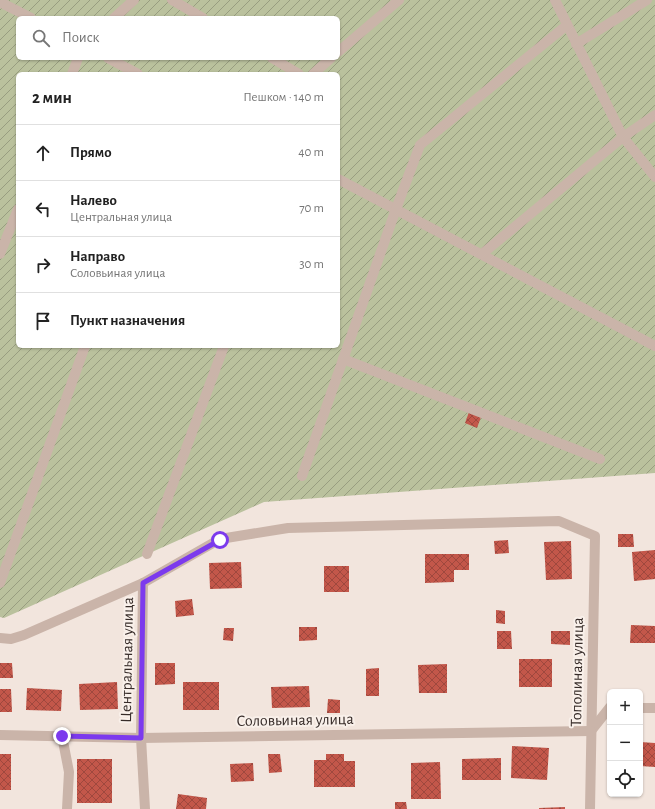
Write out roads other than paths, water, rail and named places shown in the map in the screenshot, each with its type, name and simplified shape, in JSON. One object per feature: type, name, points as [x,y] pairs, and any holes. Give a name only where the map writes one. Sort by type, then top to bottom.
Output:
[{"type":"street","points":[[116,16],[134,0]]},
{"type":"street","points":[[172,0],[200,16]]},
{"type":"street","points":[[340,50],[399,0]]},
{"type":"street","points":[[555,0],[623,137],[655,177]]},
{"type":"street","points":[[576,44],[647,0]]},
{"type":"street","points":[[0,2],[27,16]]},
{"type":"street","points":[[302,476],[420,145],[567,24]]},
{"type":"street","points":[[73,72],[77,60]]},
{"type":"street","points":[[112,60],[134,72]]},
{"type":"street","points":[[275,60],[296,72]]},
{"type":"street","points":[[314,72],[329,60]]},
{"type":"street","points":[[482,254],[623,137],[655,115]]},
{"type":"street","points":[[340,179],[655,346]]},
{"type":"street","points":[[0,254],[16,214]]},
{"type":"street","points":[[0,583],[84,348]]},
{"type":"street","points":[[147,554],[223,348]]},
{"type":"street","points":[[343,358],[600,459]]},
{"type":"street","name":"Тополиная улица","points":[[143,583],[220,540],[288,528],[559,521],[595,536],[590,809]]},
{"type":"street","points":[[0,638],[11,639],[24,635],[143,583]]},
{"type":"street","name":"Центральная улица","points":[[143,583],[141,738],[145,809]]},
{"type":"street","points":[[643,708],[655,708]]},
{"type":"street","points":[[591,731],[607,712]]},
{"type":"street","name":"Соловьиная улица","points":[[0,735],[141,738],[591,731]]},
{"type":"street","points":[[62,736],[69,772],[67,809]]}]
